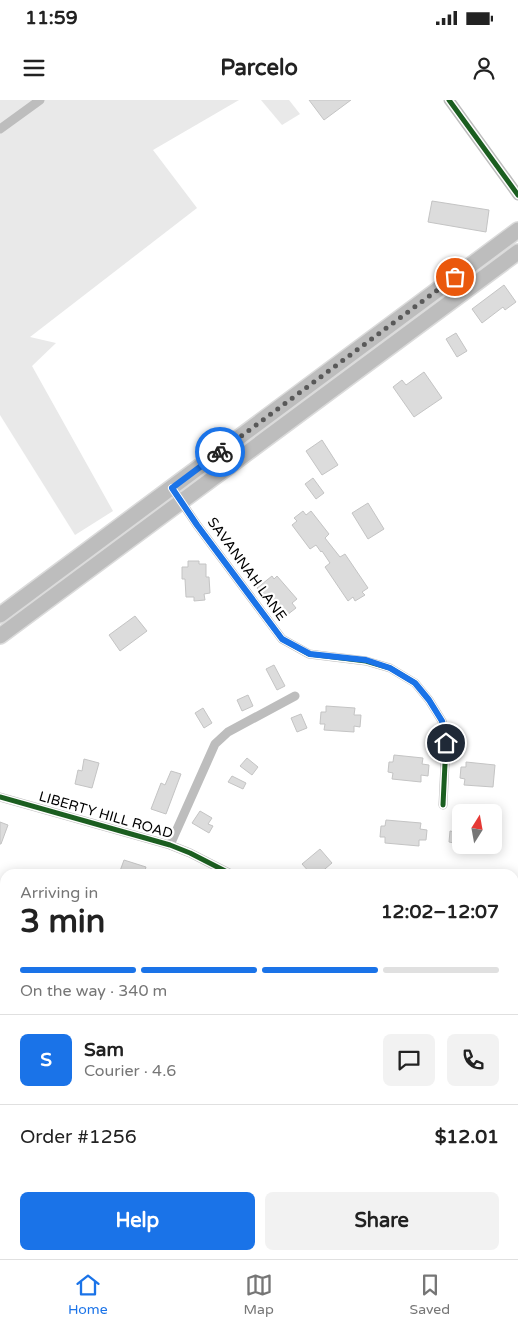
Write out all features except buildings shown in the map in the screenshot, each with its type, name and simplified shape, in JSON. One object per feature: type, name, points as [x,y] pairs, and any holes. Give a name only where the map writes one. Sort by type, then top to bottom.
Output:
[{"type":"highway","points":[[0,615],[518,230]]},
{"type":"highway","points":[[0,636],[518,252]]},
{"type":"street","points":[[0,129],[40,100]]},
{"type":"street","points":[[449,100],[518,195]]},
{"type":"street","name":"SAVANNAH LANE","points":[[172,488],[197,525],[282,639],[310,654],[366,660],[390,668],[415,683],[429,700],[442,721],[446,743],[443,804]]},
{"type":"street","points":[[170,845],[216,744],[228,732],[295,696]]},
{"type":"street","name":"LIBERTY HILL ROAD","points":[[0,797],[170,845],[221,869]]},
{"type":"shaded area","points":[[0,100],[239,100],[153,150],[197,208],[30,337],[56,343],[32,366],[113,511],[75,535],[0,415]]},
{"type":"shaded area","points":[[261,100],[289,100],[300,114],[282,125]]},
{"type":"cycle path","points":[[449,100],[518,195]]},
{"type":"cycle path","points":[[172,488],[197,525],[282,639],[309,654],[366,661],[390,668],[415,683],[429,700],[442,721],[446,743],[443,805]]},
{"type":"cycle path","points":[[0,797],[170,845],[221,869]]},
{"type":"way so far","points":[[220,452],[455,277]]},
{"type":"route","points":[[220,452],[172,488],[262,614],[282,639],[310,654],[366,660],[390,668],[415,683],[429,700],[442,721],[446,743]]}]
